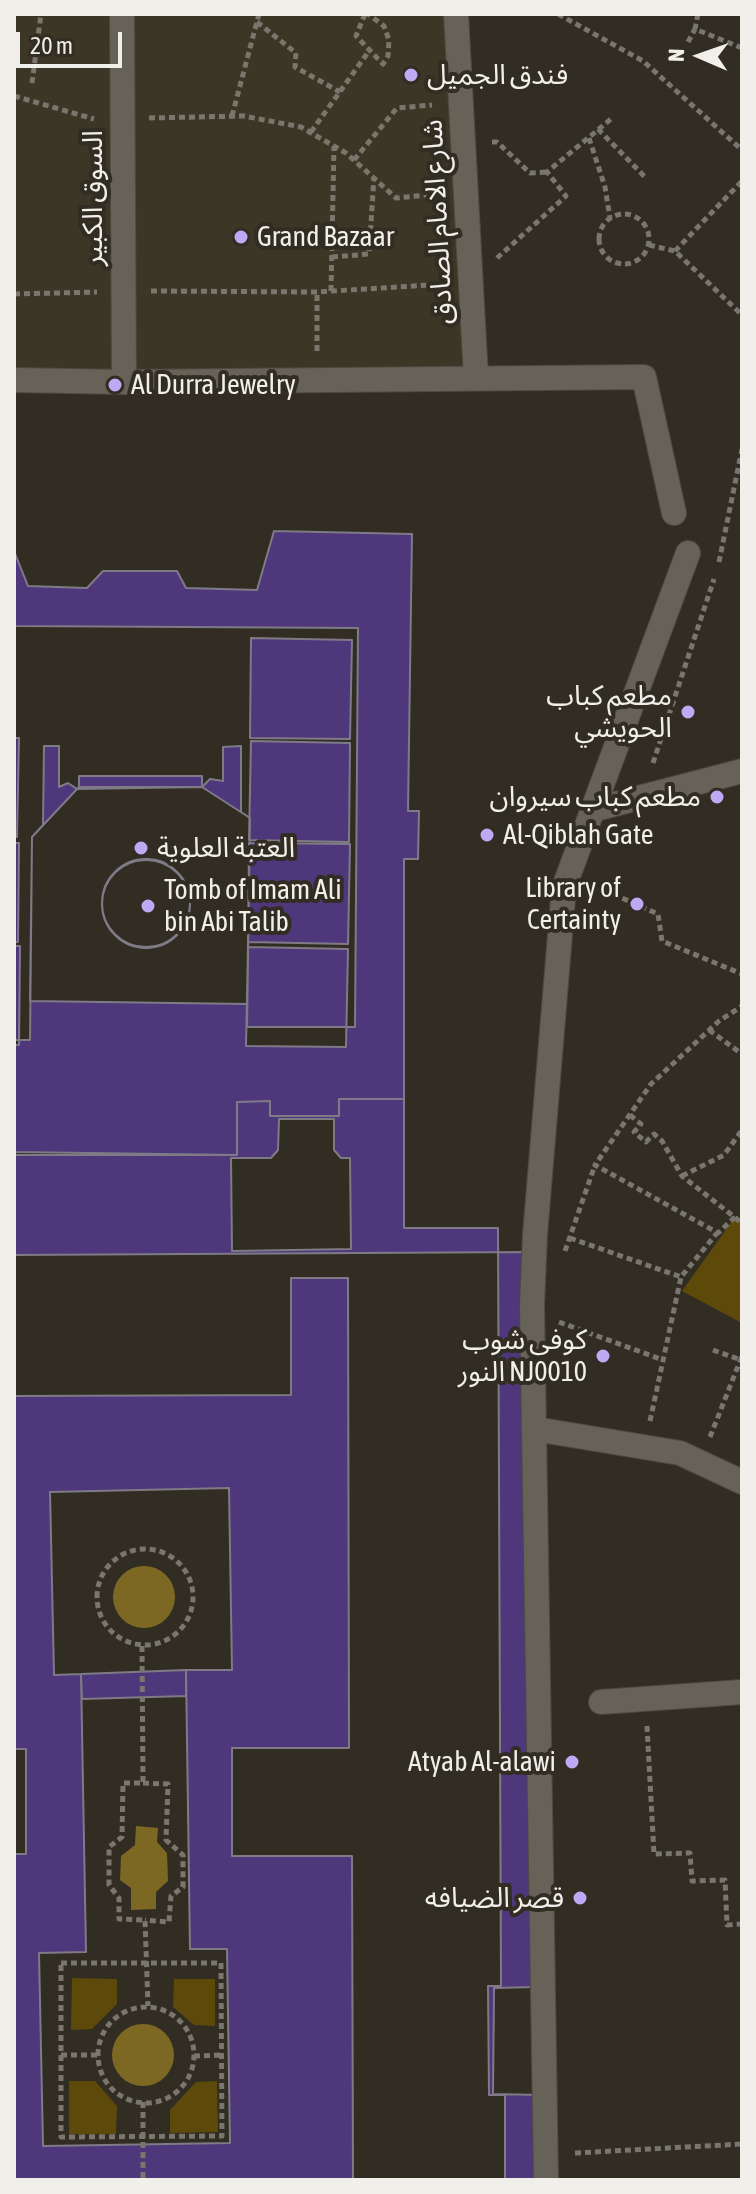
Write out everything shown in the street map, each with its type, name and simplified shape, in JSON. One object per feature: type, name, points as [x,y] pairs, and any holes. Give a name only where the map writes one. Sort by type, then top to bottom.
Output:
[{"type":"street","name":"السوق الكبير","points":[[122,14],[124,382]]},
{"type":"street","name":"شارع الامام الصادق","points":[[456,14],[476,378]]},
{"type":"street","points":[[14,380],[124,382],[644,377],[674,513]]},
{"type":"street","points":[[546,2180],[532,1305],[564,887],[688,553]]},
{"type":"street","points":[[592,810],[742,771]]},
{"type":"street","points":[[535,1429],[680,1453],[742,1482]]},
{"type":"street","points":[[601,1702],[742,1692]]},
{"type":"path","points":[[32,83],[41,14]]},
{"type":"path","points":[[232,116],[259,14]]},
{"type":"path","points":[[367,14],[384,26],[389,40],[388,56],[383,64],[356,36],[367,14]]},
{"type":"path","points":[[558,14],[643,61],[742,150]]},
{"type":"path","points":[[688,42],[698,14]]},
{"type":"path","points":[[257,22],[296,53],[295,67],[340,92]]},
{"type":"path","points":[[695,29],[742,48]]},
{"type":"path","points":[[311,132],[369,51]]},
{"type":"path","points":[[14,96],[122,123],[232,116],[301,127],[354,160],[396,198],[466,192]]},
{"type":"path","points":[[354,160],[397,108],[461,102]]},
{"type":"path","points":[[463,141],[497,142],[530,173],[547,172],[611,119]]},
{"type":"path","points":[[598,129],[646,178]]},
{"type":"path","points":[[589,137],[605,187],[610,218]]},
{"type":"path","points":[[331,291],[334,146]]},
{"type":"path","points":[[14,294],[317,292],[471,282],[566,196],[547,172]]},
{"type":"path","points":[[332,257],[369,254],[374,177]]},
{"type":"path","points":[[675,251],[742,181]]},
{"type":"path","points":[[623,213],[640,219],[649,233],[649,245],[635,262],[619,264],[611,262],[600,249],[598,241],[603,225],[610,218],[623,213]]},
{"type":"path","points":[[333,233],[371,229]]},
{"type":"path","points":[[649,245],[675,251],[742,315]]},
{"type":"path","points":[[317,292],[317,379]]},
{"type":"path","points":[[641,797],[723,550],[742,449]]},
{"type":"path","points":[[568,874],[658,914],[662,941],[742,974]]},
{"type":"path","points":[[718,1233],[595,1165],[651,1084],[709,1030],[742,1006]]},
{"type":"path","points":[[734,1011],[742,1014]]},
{"type":"path","points":[[709,1030],[742,1054]]},
{"type":"path","points":[[630,1115],[641,1124],[634,1132],[646,1142],[654,1134],[662,1141],[682,1176],[742,1223]]},
{"type":"path","points":[[682,1176],[724,1155],[742,1130]]},
{"type":"path","points":[[644,1448],[681,1277],[735,1217]]},
{"type":"path","points":[[570,1238],[681,1277]]},
{"type":"path","points":[[548,1318],[663,1360]]},
{"type":"path","points":[[700,1463],[742,1359],[713,1350]]},
{"type":"path","points":[[146,1548],[175,1558],[192,1583],[194,1599],[190,1615],[181,1630],[168,1640],[142,1646],[120,1639],[107,1628],[99,1613],[97,1596],[99,1581],[106,1567],[117,1557],[146,1548]]},
{"type":"path","points":[[142,1646],[143,1783]]},
{"type":"path","points":[[646,1699],[654,1854],[690,1853],[692,1881],[725,1880],[727,1925],[742,1924]]},
{"type":"path","points":[[123,1783],[168,1784],[166,1840],[183,1855],[183,1887],[171,1896],[169,1922],[145,1920],[119,1919],[119,1898],[109,1885],[109,1847],[122,1837],[123,1783]]},
{"type":"path","points":[[145,1920],[148,2006]]},
{"type":"path","points":[[61,1963],[146,1963],[221,1963],[222,2136],[61,2137],[61,1963]]},
{"type":"path","points":[[148,2006],[163,2009],[176,2017],[186,2029],[194,2056],[190,2074],[182,2088],[168,2098],[143,2102],[121,2096],[109,2086],[101,2071],[98,2055],[100,2040],[107,2026],[132,2008],[148,2006]]},
{"type":"path","points":[[61,2055],[98,2055]]},
{"type":"path","points":[[194,2056],[222,2055]]},
{"type":"path","points":[[143,2102],[143,2180]]},
{"type":"path","points":[[546,2155],[742,2144]]},
{"type":"shaded area","name":"Grand Bazaar","points":[[14,14],[456,14],[476,378],[14,380]]},
{"type":"shaded area","points":[[735,1217],[742,1223],[740,1322],[682,1291]]},
{"type":"shaded area","points":[[144,1566],[156,1568],[166,1575],[173,1585],[173,1609],[166,1619],[156,1626],[144,1628],[132,1626],[122,1619],[115,1609],[113,1597],[115,1585],[122,1575],[132,1568]]},
{"type":"shaded area","points":[[136,1826],[158,1828],[157,1842],[167,1853],[168,1881],[156,1892],[156,1909],[131,1910],[131,1888],[120,1880],[121,1856],[135,1845]]},
{"type":"shaded area","points":[[72,1978],[117,1979],[117,2004],[92,2029],[71,2030]]},
{"type":"shaded area","points":[[174,1979],[215,1979],[215,2026],[194,2025],[173,2007]]},
{"type":"shaded area","points":[[143,2024],[155,2026],[165,2033],[172,2043],[172,2067],[165,2077],[155,2084],[143,2086],[131,2084],[121,2077],[114,2067],[112,2055],[114,2043],[121,2033],[131,2026]]},
{"type":"shaded area","points":[[69,2081],[95,2081],[117,2106],[116,2134],[69,2134]]},
{"type":"shaded area","points":[[217,2081],[218,2132],[170,2133],[170,2110],[196,2082]]},
{"type":"building","name":"العتبة العلوية","points":[[274,531],[412,534],[408,811],[419,811],[418,859],[404,859],[404,1099],[339,1099],[339,1116],[270,1116],[270,1101],[237,1102],[237,1155],[14,1152],[14,1040],[30,1040],[32,837],[43,825],[44,746],[59,746],[59,787],[68,783],[77,789],[202,787],[210,779],[223,781],[223,747],[241,746],[241,812],[250,818],[247,1027],[355,1027],[358,628],[14,626],[14,551],[28,586],[87,588],[103,571],[177,571],[186,588],[257,590]]},
{"type":"building","points":[[251,638],[352,640],[350,739],[250,738]]},
{"type":"building","points":[[14,738],[19,738],[17,837],[14,837]]},
{"type":"building","points":[[251,741],[350,743],[349,842],[249,840]]},
{"type":"building","points":[[79,776],[202,776],[202,787],[79,787]]},
{"type":"building","points":[[79,787],[202,787],[250,818],[247,1004],[30,1001],[32,837]]},
{"type":"building","points":[[14,843],[19,843],[18,942],[14,942]]},
{"type":"building","points":[[249,843],[350,844],[348,944],[248,942]]},
{"type":"building","points":[[146,859],[171,866],[183,878],[190,903],[183,928],[171,940],[146,947],[121,940],[109,928],[102,903],[109,878],[121,866]]},
{"type":"building","points":[[146,860],[171,867],[183,879],[190,904],[183,929],[171,941],[146,948],[121,941],[109,929],[102,904],[109,879],[121,867]]},
{"type":"building","points":[[14,946],[20,946],[19,1045],[14,1045]]},
{"type":"building","points":[[248,947],[348,949],[346,1047],[246,1046]]},
{"type":"building","points":[[339,1099],[404,1099],[404,1228],[498,1228],[501,1986],[488,1986],[489,2095],[505,2095],[505,2180],[353,2180],[352,1856],[232,1856],[232,1748],[349,1748],[348,1278],[291,1278],[291,1395],[14,1396],[14,1155],[237,1155],[237,1102],[270,1101],[270,1116],[339,1116]],"holes":[[[279,1119],[334,1119],[334,1150],[341,1158],[350,1158],[351,1249],[232,1251],[231,1158],[271,1158],[278,1150]]]},
{"type":"building","points":[[531,1252],[536,1987],[494,1988],[493,2094],[541,2095],[541,2180],[14,2180],[14,1255]],"holes":[[[229,1488],[232,1670],[186,1670],[190,1949],[227,1949],[230,2143],[43,2146],[39,1953],[86,1952],[81,1674],[54,1675],[50,1492]]]},
{"type":"building","points":[[186,1670],[186,1696],[82,1699],[81,1674]]},
{"type":"building","points":[[14,1749],[26,1749],[26,1854],[14,1854]]},
{"type":"place","name":"فندق الجميل","points":[[411,75]]},
{"type":"place","name":"Grand Bazaar","points":[[241,237]]},
{"type":"place","name":"Al Durra Jewelry","points":[[115,385]]},
{"type":"place","name":"مطعم كباب الحويشي","points":[[688,712]]},
{"type":"place","name":"مطعم كباب سيروان","points":[[717,797]]},
{"type":"place","name":"Al-Qiblah Gate","points":[[487,835]]},
{"type":"place","name":"العتبة العلوية","points":[[141,848]]},
{"type":"place","name":"Library of Certainty","points":[[637,904]]},
{"type":"place","name":"Tomb of Imam Ali bin Abi Talib","points":[[148,906]]},
{"type":"place","name":"کوفی شوب النور NJ0010","points":[[603,1356]]},
{"type":"place","name":"Atyab Al-alawi","points":[[572,1762]]},
{"type":"place","name":"قصر الضيافه","points":[[580,1898]]}]
